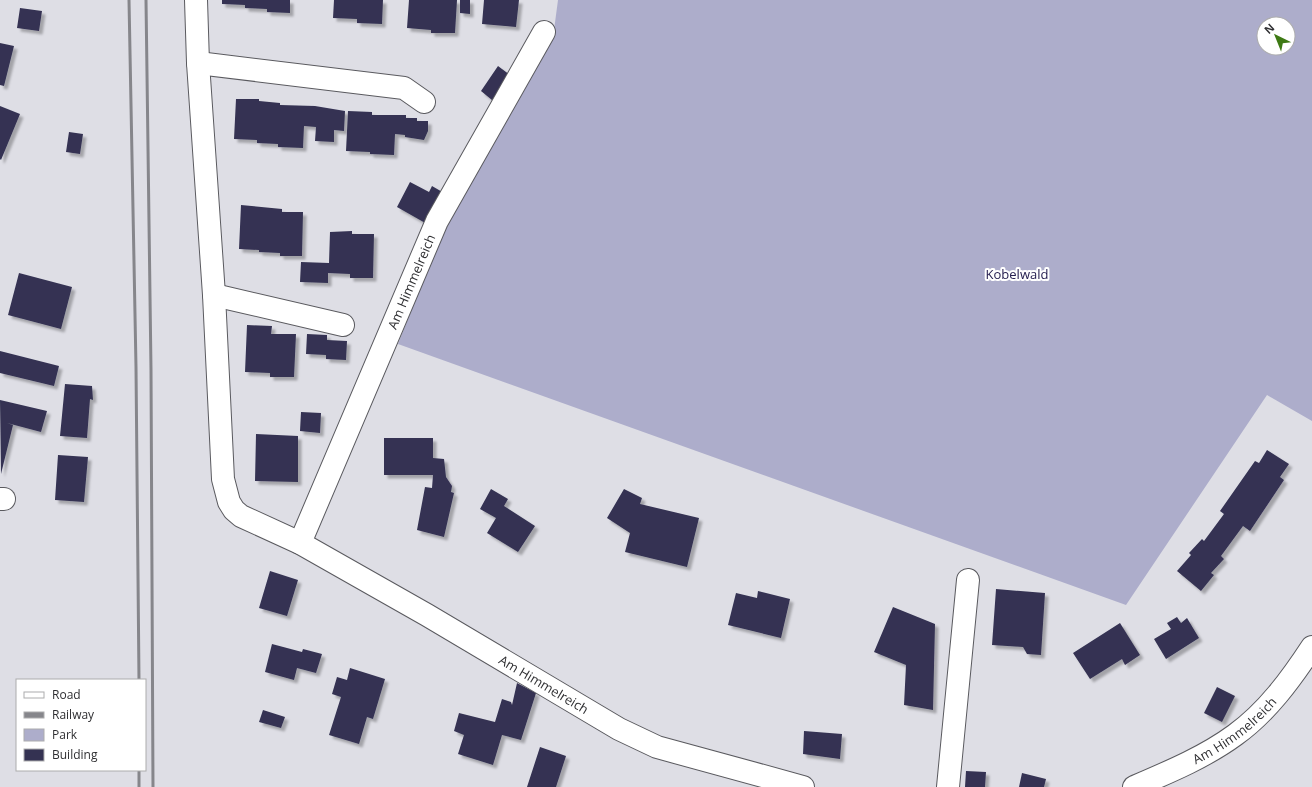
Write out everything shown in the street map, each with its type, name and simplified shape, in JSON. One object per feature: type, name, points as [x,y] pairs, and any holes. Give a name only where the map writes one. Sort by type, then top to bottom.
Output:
[{"type":"street","name":"Am Himmelreich","points":[[196,0],[198,63],[214,296],[223,479],[229,502],[234,510],[241,516],[300,544],[427,615],[619,729],[657,747],[803,787]]},
{"type":"street","name":"Am Himmelreich","points":[[300,544],[437,220],[544,32]]},
{"type":"street","points":[[198,63],[404,88],[424,102]]},
{"type":"street","points":[[214,296],[343,325]]},
{"type":"street","points":[[948,787],[968,580]]},
{"type":"street","name":"Am Himmelreich","points":[[1134,787],[1202,755],[1235,735],[1262,712],[1284,686],[1312,647]]},
{"type":"green space","name":"Kobelwald","points":[[558,0],[1312,0],[1312,421],[1267,395],[1126,605],[398,344],[447,220],[554,30]]},
{"type":"building","points":[[222,0],[290,0],[290,13],[267,12],[267,9],[245,8],[245,5],[222,4]]},
{"type":"building","points":[[334,0],[383,0],[382,24],[357,23],[357,19],[333,18]]},
{"type":"building","points":[[409,0],[457,0],[455,33],[431,33],[431,30],[407,28]]},
{"type":"building","points":[[460,0],[470,0],[470,14],[460,13]]},
{"type":"building","points":[[484,0],[519,0],[516,27],[482,24]]},
{"type":"building","points":[[20,8],[42,11],[39,31],[17,28]]},
{"type":"building","points":[[0,43],[14,46],[4,86],[0,85]]},
{"type":"building","points":[[498,66],[510,75],[492,100],[481,91]]},
{"type":"building","points":[[236,99],[259,99],[259,101],[280,103],[280,105],[315,106],[345,111],[344,131],[334,130],[334,142],[315,141],[316,127],[304,126],[303,148],[278,147],[278,144],[257,143],[257,140],[234,139]]},
{"type":"building","points":[[0,106],[20,114],[1,160],[0,159]]},
{"type":"building","points":[[348,111],[372,112],[372,115],[406,115],[406,118],[417,118],[417,121],[428,121],[428,131],[424,140],[395,134],[394,155],[346,151]]},
{"type":"building","points":[[69,132],[83,134],[80,154],[66,152]]},
{"type":"building","points":[[410,182],[429,192],[432,186],[444,193],[427,224],[397,207]]},
{"type":"building","points":[[241,205],[282,209],[282,212],[303,212],[302,256],[280,256],[280,253],[239,249]]},
{"type":"building","points":[[352,231],[352,234],[374,234],[373,278],[350,278],[350,274],[328,273],[328,283],[300,282],[301,262],[329,263],[330,232]]},
{"type":"building","points":[[19,273],[72,287],[61,329],[8,315]]},
{"type":"building","points":[[247,325],[272,326],[271,334],[296,334],[294,377],[270,377],[270,373],[245,372]]},
{"type":"building","points":[[307,334],[327,335],[327,340],[347,341],[346,360],[326,359],[326,355],[306,354]]},
{"type":"building","points":[[0,351],[59,366],[54,386],[0,373]]},
{"type":"building","points":[[65,384],[92,386],[93,400],[90,399],[87,438],[60,436]]},
{"type":"building","points":[[0,400],[47,411],[41,432],[7,423],[13,425],[1,474]]},
{"type":"building","points":[[301,412],[321,413],[320,433],[300,431]]},
{"type":"building","points":[[256,434],[298,436],[298,482],[255,481]]},
{"type":"building","points":[[384,438],[433,438],[433,458],[444,459],[446,477],[452,486],[451,492],[454,493],[444,537],[417,530],[425,487],[432,488],[433,475],[384,475]]},
{"type":"building","points":[[1267,450],[1289,464],[1280,477],[1284,480],[1250,531],[1243,526],[1221,556],[1224,559],[1211,573],[1214,575],[1201,591],[1177,571],[1191,555],[1189,553],[1202,539],[1204,541],[1224,514],[1220,511],[1255,461],[1259,463]]},
{"type":"building","points":[[58,455],[88,457],[84,502],[55,500]]},
{"type":"building","points":[[491,489],[508,499],[504,506],[535,526],[518,552],[487,533],[496,518],[480,509]]},
{"type":"building","points":[[624,489],[642,498],[640,504],[699,518],[687,567],[625,552],[630,533],[607,518]]},
{"type":"building","points":[[270,571],[298,580],[287,616],[259,608]]},
{"type":"building","points":[[996,589],[1045,593],[1041,655],[1027,654],[1023,647],[992,645]]},
{"type":"building","points":[[758,591],[790,599],[781,638],[728,625],[736,593],[757,598]]},
{"type":"building","points":[[893,607],[935,624],[933,710],[904,705],[906,665],[874,652]]},
{"type":"building","points":[[1177,617],[1181,623],[1187,618],[1199,638],[1166,659],[1154,639],[1171,629],[1167,623]]},
{"type":"building","points":[[1120,623],[1140,655],[1125,665],[1122,659],[1090,679],[1073,653]]},
{"type":"building","points":[[272,644],[302,652],[303,649],[322,654],[316,673],[297,668],[294,680],[265,672]]},
{"type":"building","points":[[350,668],[385,679],[373,719],[367,717],[359,744],[329,735],[341,697],[332,694],[337,677],[347,680]]},
{"type":"building","points":[[517,683],[536,693],[521,740],[502,735],[493,765],[458,754],[464,735],[454,731],[459,713],[495,722],[502,699],[511,702],[512,705]]},
{"type":"building","points":[[1217,687],[1235,696],[1222,722],[1204,713]]},
{"type":"building","points":[[263,710],[285,717],[281,728],[259,722]]},
{"type":"building","points":[[804,731],[842,734],[840,759],[803,754]]},
{"type":"building","points":[[540,747],[566,756],[556,787],[527,787]]},
{"type":"building","points":[[966,771],[986,772],[985,787],[965,787]]},
{"type":"building","points":[[1022,773],[1046,779],[1044,787],[1019,787]]},
{"type":"railway","points":[[129,0],[136,367],[139,679]]},
{"type":"railway","points":[[146,0],[151,370],[153,787]]},
{"type":"railway","points":[[139,771],[139,787]]}]
